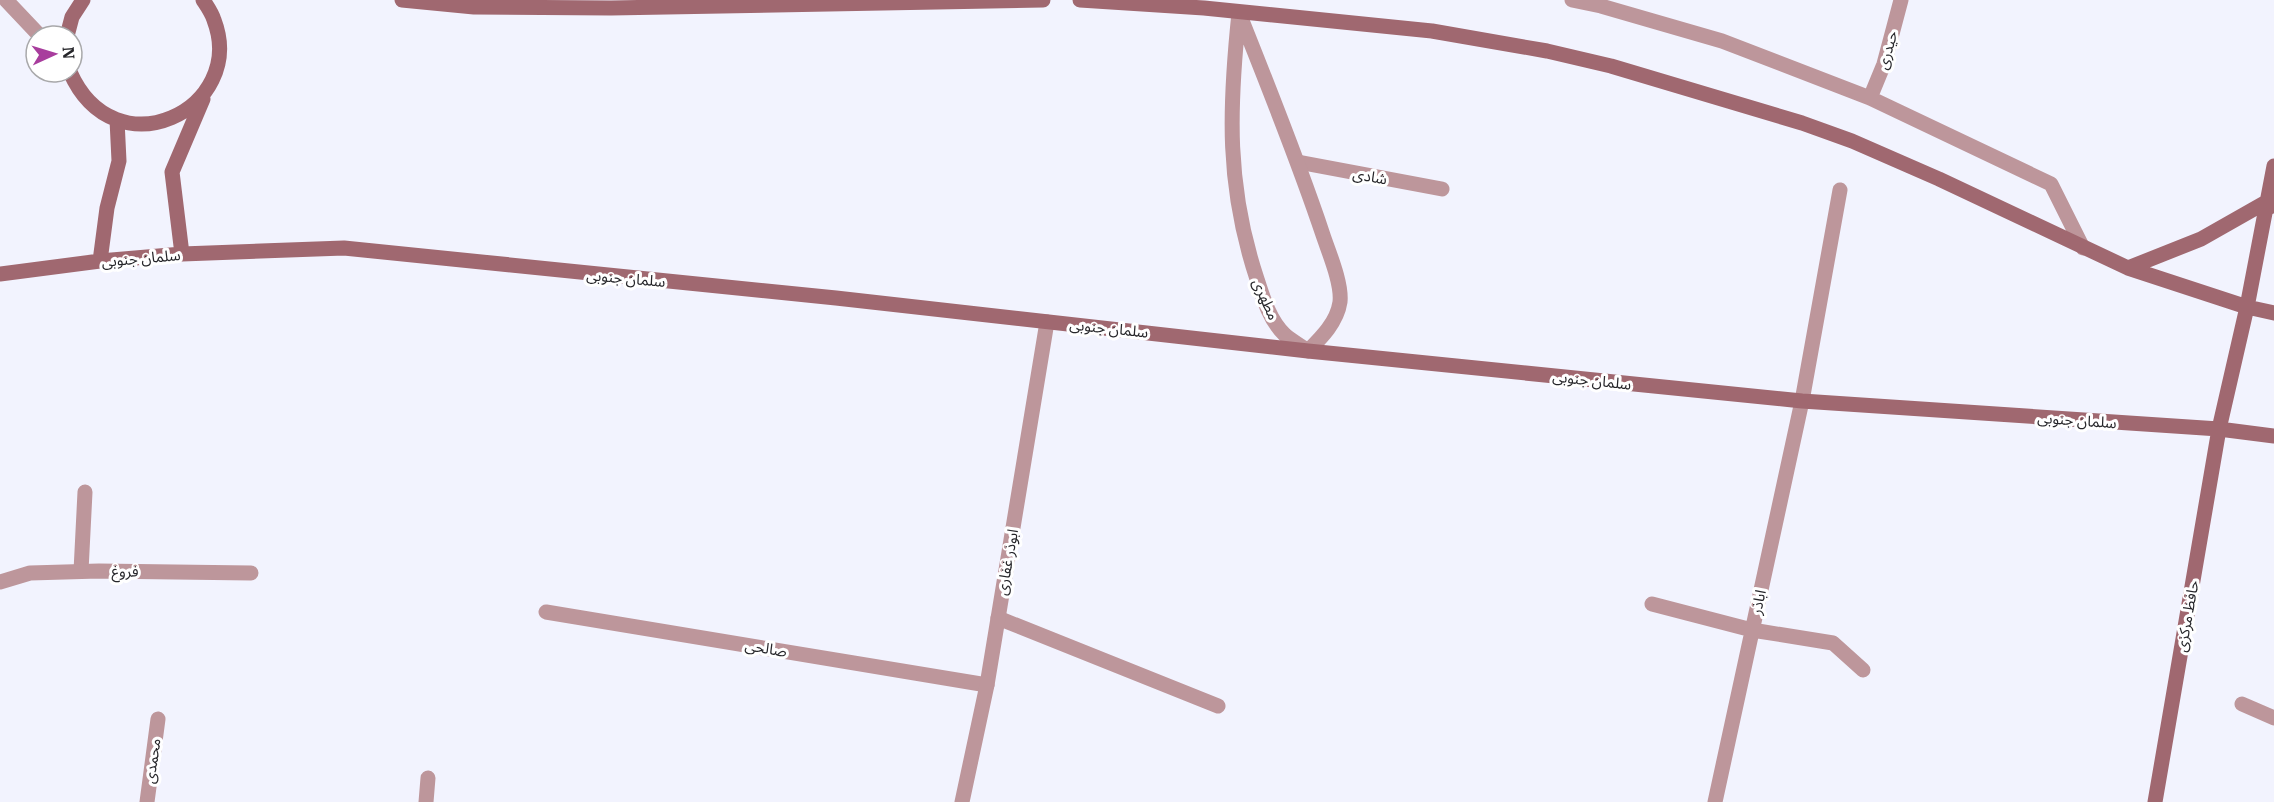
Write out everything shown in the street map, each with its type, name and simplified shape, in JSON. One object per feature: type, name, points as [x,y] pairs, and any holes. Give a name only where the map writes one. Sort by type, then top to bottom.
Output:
[{"type":"main road","points":[[70,24],[83,0]]},
{"type":"main road","points":[[182,254],[172,172],[216,70],[219,46],[214,20],[203,0]]},
{"type":"main road","points":[[402,0],[611,8],[706,2],[1043,0]]},
{"type":"main road","points":[[1080,0],[1237,6],[1432,31],[1547,51],[1611,66],[1802,123],[1852,141],[1939,179],[2128,268],[2247,307],[2274,313]]},
{"type":"main road","points":[[75,84],[95,108],[117,120],[141,124],[165,121],[187,110],[205,92]]},
{"type":"main road","points":[[100,261],[107,208],[118,162],[117,120]]},
{"type":"main road","name":"حافظ مرکزی","points":[[2155,802],[2219,429],[2271,208],[2274,166]]},
{"type":"main road","points":[[2128,268],[2271,208]]},
{"type":"main road","name":"سلمان جنوبی","points":[[0,274],[100,261],[182,254],[344,248],[836,298],[1308,351],[1802,401],[2219,429],[2274,436]]},
{"type":"street","points":[[6,0],[29,24]]},
{"type":"street","points":[[1572,0],[1601,3],[1722,41],[1870,98],[2051,184],[2083,248]]},
{"type":"street","name":"حیدری","points":[[1870,98],[1884,64],[1901,0]]},
{"type":"street","points":[[1237,6],[1298,162],[1334,269],[1340,300],[1338,311],[1328,330],[1308,351]]},
{"type":"street","name":"مطهری","points":[[1237,6],[1230,115],[1232,169],[1243,228],[1264,300],[1285,334],[1308,351]]},
{"type":"street","name":"شادی","points":[[1298,162],[1442,189]]},
{"type":"street","name":"اباذر","points":[[1715,802],[1802,401],[1840,190]]},
{"type":"street","name":"ابوذر غفاری","points":[[962,802],[987,685],[1047,321]]},
{"type":"street","points":[[81,571],[85,492]]},
{"type":"street","name":"فروغ","points":[[0,582],[30,573],[81,571],[251,573]]},
{"type":"street","points":[[1652,604],[1752,630],[1833,643],[1863,670]]},
{"type":"street","name":"صالحی","points":[[546,612],[987,685]]},
{"type":"street","points":[[998,618],[1218,706]]},
{"type":"street","points":[[2242,704],[2274,718]]},
{"type":"street","name":"محمدی","points":[[147,802],[158,720]]},
{"type":"street","points":[[426,802],[428,778]]}]
